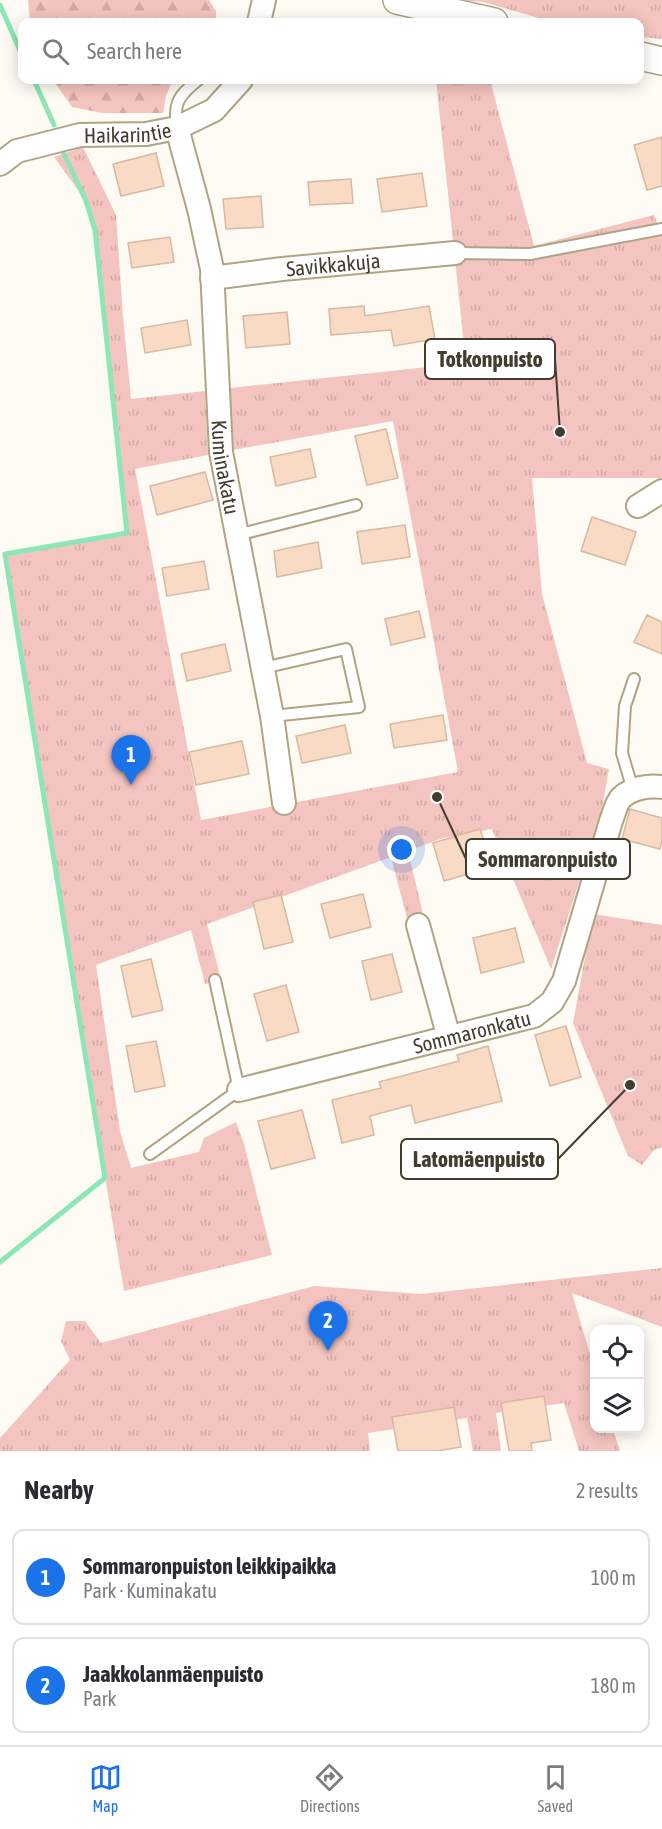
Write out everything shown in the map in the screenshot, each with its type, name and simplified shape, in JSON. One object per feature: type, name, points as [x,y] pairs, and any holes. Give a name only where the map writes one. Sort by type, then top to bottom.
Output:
[{"type":"street","points":[[260,18],[264,0]]},
{"type":"street","points":[[397,0],[476,18]]},
{"type":"street","points":[[644,57],[662,61]]},
{"type":"street","name":"Haikarintie","points":[[0,164],[17,151],[80,135],[146,134],[177,128],[214,110],[237,84]]},
{"type":"street","name":"Kuminakatu","points":[[177,128],[199,209],[212,278],[221,452],[272,716],[284,803]]},
{"type":"street","name":"Savikkakuja","points":[[212,278],[455,253]]},
{"type":"street","points":[[638,506],[662,491]]},
{"type":"street","points":[[633,790],[653,786],[662,788]]},
{"type":"street","name":"Sommaronkatu","points":[[239,1090],[534,1016],[552,1002],[564,981],[611,821],[620,799],[633,790]]},
{"type":"street","points":[[418,925],[449,1038]]},
{"type":"lane","points":[[177,128],[175,108],[179,98],[193,84]]},
{"type":"lane","points":[[455,253],[530,254],[662,229]]},
{"type":"lane","points":[[237,535],[356,505]]},
{"type":"lane","points":[[262,668],[346,649],[359,707],[272,716]]},
{"type":"lane","points":[[633,790],[622,753],[625,706],[634,679]]},
{"type":"lane","points":[[150,1154],[239,1090],[215,980]]},
{"type":"green space","points":[[28,0],[209,0],[216,11],[216,18],[30,18]]},
{"type":"green space","points":[[454,0],[662,0],[662,39],[644,37],[644,18],[539,18],[483,2]]},
{"type":"green space","points":[[56,84],[171,84],[163,113],[102,113],[72,107]]},
{"type":"green space","points":[[436,84],[491,84],[534,246],[654,215],[662,235],[662,478],[532,478],[542,594],[587,763],[609,769],[601,814],[551,969],[492,829],[443,838],[408,851],[423,914],[407,918],[391,857],[207,924],[221,980],[205,984],[191,930],[96,965],[120,1131],[131,1168],[199,1152],[204,1138],[236,1122],[244,1144],[272,1255],[124,1291],[5,554],[127,533],[95,230],[86,201],[54,157],[83,147],[116,215],[131,399],[205,391],[208,455],[135,469],[201,820],[458,772],[393,421],[233,450],[230,388],[466,363]]},
{"type":"green space","points":[[593,914],[662,925],[662,1147],[654,1150],[642,1165],[628,1156],[573,1023]]},
{"type":"green space","points":[[662,1268],[662,1327],[572,1293],[590,1354],[590,1433],[614,1433],[620,1451],[579,1451],[564,1403],[496,1413],[501,1451],[473,1451],[467,1418],[368,1433],[370,1451],[0,1451],[0,1438],[70,1360],[61,1341],[66,1321],[85,1321],[101,1343],[314,1286],[421,1294]]},
{"type":"building","points":[[662,137],[662,186],[647,190],[634,145]]},
{"type":"building","points":[[156,153],[164,186],[121,196],[113,164]]},
{"type":"building","points":[[422,173],[427,206],[382,212],[377,179]]},
{"type":"building","points":[[351,179],[353,203],[310,205],[308,182]]},
{"type":"building","points":[[261,196],[263,227],[226,229],[223,199]]},
{"type":"building","points":[[170,237],[174,262],[132,268],[128,243]]},
{"type":"building","points":[[364,306],[365,316],[429,306],[435,339],[394,346],[391,330],[331,335],[329,309]]},
{"type":"building","points":[[287,312],[290,344],[246,348],[243,316]]},
{"type":"building","points":[[187,320],[191,345],[145,353],[141,328]]},
{"type":"building","points":[[386,429],[398,478],[367,485],[355,436]]},
{"type":"building","points":[[310,449],[316,477],[276,486],[270,457]]},
{"type":"building","points":[[205,472],[213,500],[157,515],[150,486]]},
{"type":"building","points":[[592,517],[636,532],[625,565],[581,551]]},
{"type":"building","points":[[405,525],[410,557],[362,564],[357,532]]},
{"type":"building","points":[[318,542],[322,568],[277,577],[274,551]]},
{"type":"building","points":[[204,561],[209,589],[167,596],[162,568]]},
{"type":"building","points":[[419,611],[425,637],[391,645],[385,619]]},
{"type":"building","points":[[647,615],[662,622],[662,654],[634,642]]},
{"type":"building","points":[[225,644],[231,671],[187,681],[181,654]]},
{"type":"building","points":[[443,715],[447,740],[394,748],[390,724]]},
{"type":"building","points":[[345,725],[351,753],[302,763],[296,736]]},
{"type":"building","points":[[242,741],[249,774],[196,785],[189,752]]},
{"type":"building","points":[[630,809],[662,818],[660,849],[622,839]]},
{"type":"building","points":[[480,829],[492,867],[444,881],[433,843]]},
{"type":"building","points":[[363,894],[371,927],[330,938],[321,904]]},
{"type":"building","points":[[281,895],[293,942],[264,949],[253,902]]},
{"type":"building","points":[[515,928],[524,962],[481,973],[473,938]]},
{"type":"building","points":[[392,954],[402,992],[371,1000],[362,961]]},
{"type":"building","points":[[151,959],[163,1010],[132,1017],[121,966]]},
{"type":"building","points":[[286,985],[299,1032],[267,1041],[254,994]]},
{"type":"building","points":[[566,1026],[581,1077],[550,1086],[535,1035]]},
{"type":"building","points":[[156,1041],[165,1086],[135,1092],[126,1046]]},
{"type":"building","points":[[488,1046],[502,1101],[415,1123],[411,1105],[370,1116],[374,1135],[342,1143],[332,1100],[381,1088],[379,1082],[459,1061],[457,1055]]},
{"type":"building","points":[[302,1110],[315,1158],[271,1169],[258,1121]]},
{"type":"building","points":[[544,1396],[551,1440],[531,1443],[532,1451],[509,1451],[501,1403]]},
{"type":"building","points":[[454,1407],[461,1447],[437,1451],[398,1451],[392,1417]]},
{"type":"waterway","points":[[0,5],[18,46]]},
{"type":"waterway","points":[[36,84],[54,125]]},
{"type":"waterway","points":[[0,1262],[105,1178],[5,554],[127,533],[95,230],[86,201],[64,154]]},
{"type":"place","name":"Totkonpuisto","points":[[560,432]]},
{"type":"place","name":"Sommaronpuiston leikkipaikka","points":[[131,785]]},
{"type":"place","name":"Sommaronpuisto","points":[[437,797]]},
{"type":"place","name":"Latomäenpuisto","points":[[630,1085]]},
{"type":"place","name":"Jaakkolanmäenpuisto","points":[[328,1351]]}]
